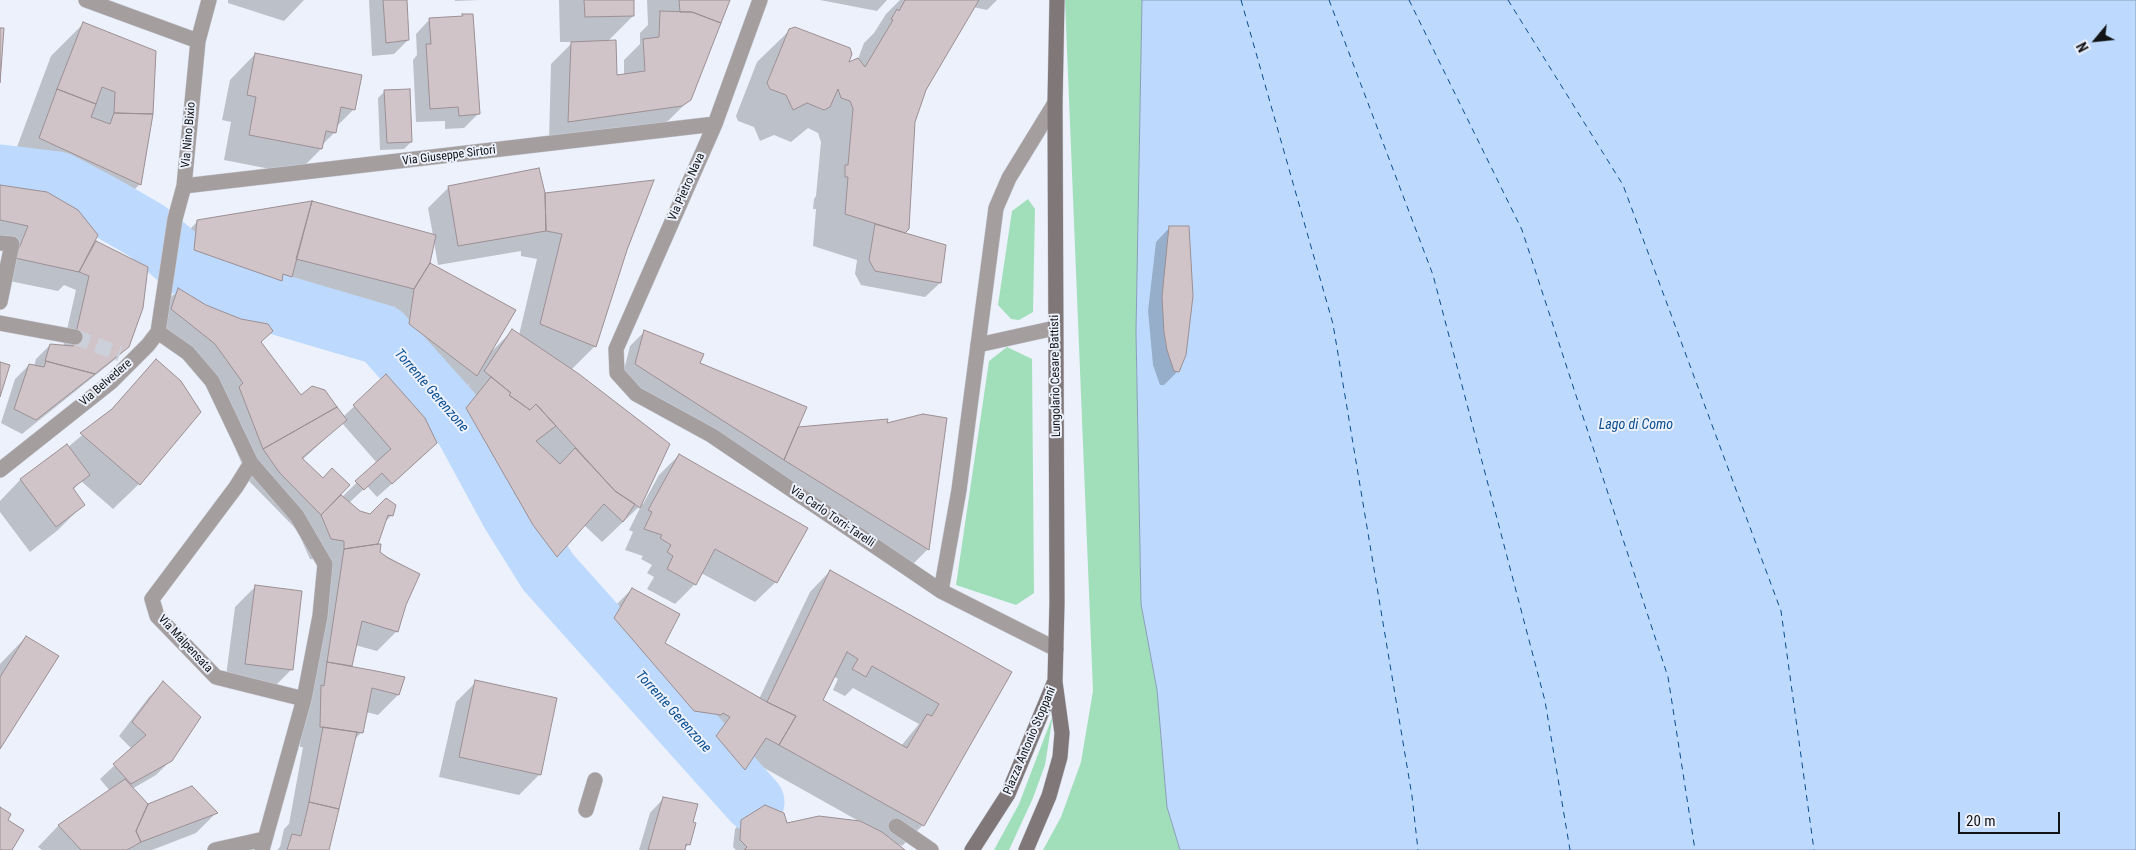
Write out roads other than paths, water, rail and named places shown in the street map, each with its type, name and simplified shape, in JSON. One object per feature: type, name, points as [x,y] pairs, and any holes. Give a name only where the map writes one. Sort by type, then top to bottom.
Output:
[{"type":"main road","name":"Lungolario Cesare Battisti","points":[[1056,649],[1055,103],[1057,0]]},
{"type":"main road","name":"Piazza Antonio Stoppani","points":[[1026,850],[1049,796],[1061,751],[1062,733],[1055,682],[1056,649]]},
{"type":"main road","name":"Piazza Antonio Stoppani","points":[[972,850],[1008,794],[1055,682]]},
{"type":"street","points":[[86,0],[198,41]]},
{"type":"street","name":"Via Nino Bixio","points":[[158,332],[175,219],[184,186],[198,41],[209,0]]},
{"type":"street","name":"Via Pietro Nava","points":[[617,373],[616,349],[715,124],[760,0]]},
{"type":"street","points":[[940,591],[959,490],[996,208],[1009,178],[1055,103]]},
{"type":"street","name":"Via Giuseppe Sirtori","points":[[184,186],[715,124]]},
{"type":"street","points":[[0,243],[12,244],[0,302]]},
{"type":"street","points":[[0,323],[75,337]]},
{"type":"street","points":[[978,345],[1055,328]]},
{"type":"street","points":[[158,332],[188,354],[212,382],[251,463],[297,516],[325,564],[320,616],[304,698],[263,844],[215,850]]},
{"type":"street","name":"Via Belvedere","points":[[0,470],[111,382],[126,358],[158,332]]},
{"type":"street","name":"Via Carlo Torri-Tarelli","points":[[617,373],[636,394],[711,435],[940,591],[1056,649]]},
{"type":"street","name":"Via Malpensata","points":[[251,463],[236,487],[152,599],[157,616],[216,677],[304,698]]},
{"type":"street","points":[[586,810],[595,780]]},
{"type":"street","points":[[896,826],[931,850]]},
{"type":"water","name":"Lago di Como","points":[[1142,0],[2136,0],[2136,850],[1180,850],[1167,807],[1157,690],[1141,604],[1136,331]]},
{"type":"waterway","name":"Torrente Gerenzone","points":[[0,175],[58,182],[147,231],[209,284],[382,335],[465,428],[510,511],[548,572],[754,802]]},
{"type":"tunnel","points":[[75,337],[120,354]]}]
